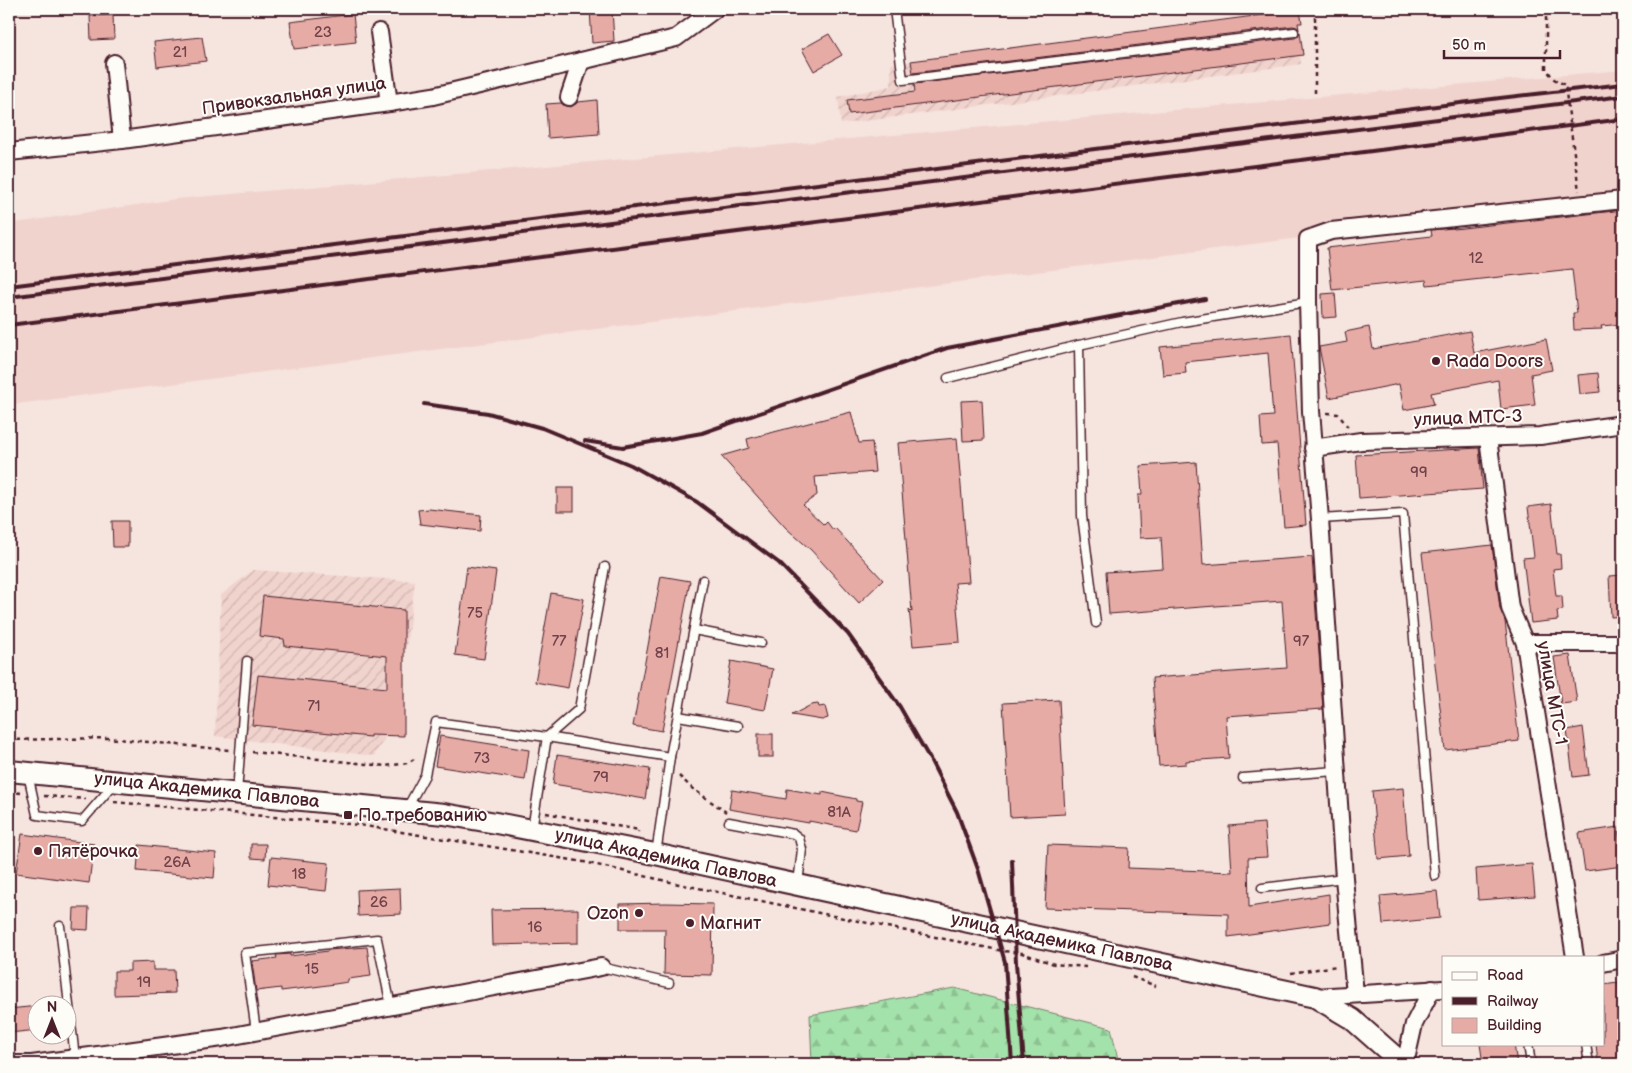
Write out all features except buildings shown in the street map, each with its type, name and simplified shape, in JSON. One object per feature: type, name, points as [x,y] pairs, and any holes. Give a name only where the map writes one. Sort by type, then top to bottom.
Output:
[{"type":"street","name":"Привокзальная улица","points":[[9,152],[122,140],[389,104],[433,96],[676,38],[715,9]]},
{"type":"street","points":[[379,32],[389,104]]},
{"type":"street","points":[[569,97],[581,61]]},
{"type":"street","points":[[114,63],[122,140]]},
{"type":"street","points":[[1356,994],[1344,878],[1320,519],[1313,448],[1308,302],[1308,239],[1332,231],[1623,200]]},
{"type":"street","name":"улица МТС-3","points":[[1313,448],[1361,441],[1540,436],[1623,424]]},
{"type":"street","name":"улица МТС-1","points":[[1488,438],[1510,608],[1525,643],[1575,956]]},
{"type":"street","points":[[1525,643],[1623,642]]},
{"type":"street","name":"улица Академика Павлова","points":[[18,772],[406,810],[479,820],[656,854],[1315,997],[1352,1019],[1404,1064]]},
{"type":"street","points":[[1604,963],[1623,959]]},
{"type":"street","points":[[9,1064],[32,1064],[222,1038],[602,967]]},
{"type":"street","points":[[1315,997],[1438,989]]},
{"type":"street","points":[[1404,1064],[1414,1024],[1438,989]]},
{"type":"lane","points":[[894,9],[903,80],[1294,32]]},
{"type":"lane","points":[[948,378],[1079,344],[1182,322],[1308,302]]},
{"type":"lane","points":[[1079,344],[1082,516],[1096,623]]},
{"type":"lane","points":[[1320,519],[1403,514],[1435,876]]},
{"type":"lane","points":[[532,831],[547,737],[579,708],[605,567]]},
{"type":"lane","points":[[656,854],[670,757],[703,580]]},
{"type":"lane","points":[[694,630],[761,643]]},
{"type":"lane","points":[[237,793],[247,660]]},
{"type":"lane","points":[[678,716],[738,726]]},
{"type":"lane","points":[[406,810],[425,775],[436,722],[547,737],[670,757]]},
{"type":"lane","points":[[1243,778],[1336,771]]},
{"type":"lane","points":[[18,772],[33,794],[36,815],[82,821],[117,781]]},
{"type":"lane","points":[[729,822],[794,834],[799,838],[802,849],[797,886]]},
{"type":"lane","points":[[1262,888],[1344,878]]},
{"type":"lane","points":[[60,926],[74,1058]]},
{"type":"lane","points":[[256,1031],[246,953],[377,939],[392,1006]]},
{"type":"lane","points":[[602,967],[669,983]]},
{"type":"lane","points":[[1528,1046],[1531,1064]]},
{"type":"lane","points":[[1586,1046],[1588,1064]]},
{"type":"path","points":[[1314,9],[1314,97]]},
{"type":"path","points":[[1546,9],[1546,69],[1554,79],[1564,85],[1580,204]]},
{"type":"path","points":[[1311,411],[1338,414],[1361,441]]},
{"type":"path","points":[[9,740],[108,738],[386,766],[408,763],[430,748]]},
{"type":"path","points":[[9,792],[359,826],[584,862],[955,942],[1022,953],[1054,964],[1092,967]]},
{"type":"path","points":[[1283,974],[1353,964]]},
{"type":"path","points":[[1129,976],[1156,986]]},
{"type":"shaded area","points":[[1295,12],[1301,64],[841,124],[838,97],[891,86],[891,64]]},
{"type":"shaded area","points":[[1623,70],[1623,196],[9,405],[9,224],[176,199]]},
{"type":"shaded area","points":[[253,570],[415,581],[405,656],[404,736],[386,736],[374,756],[215,736],[221,595]]},
{"type":"green space","points":[[954,988],[1111,1028],[1119,1064],[812,1064],[810,1015]]},
{"type":"railway","points":[[9,286],[1623,84]]},
{"type":"railway","points":[[9,297],[1623,96]]},
{"type":"railway","points":[[9,325],[1623,119]]},
{"type":"railway","points":[[585,441],[623,447],[702,433],[947,348],[1205,299]]},
{"type":"railway","points":[[424,404],[488,413],[542,428],[631,465],[697,502],[779,563],[848,634],[900,707],[957,812],[978,869],[1005,962],[1012,1064]]},
{"type":"railway","points":[[1012,860],[1016,963],[1024,1064]]},
{"type":"place","name":"Rada Doors","points":[[1436,361]]},
{"type":"place","name":"По требованию","points":[[348,815]]},
{"type":"place","name":"Пятёрочка","points":[[38,851]]},
{"type":"place","name":"Ozon","points":[[639,913]]},
{"type":"place","name":"Магнит","points":[[690,923]]}]
